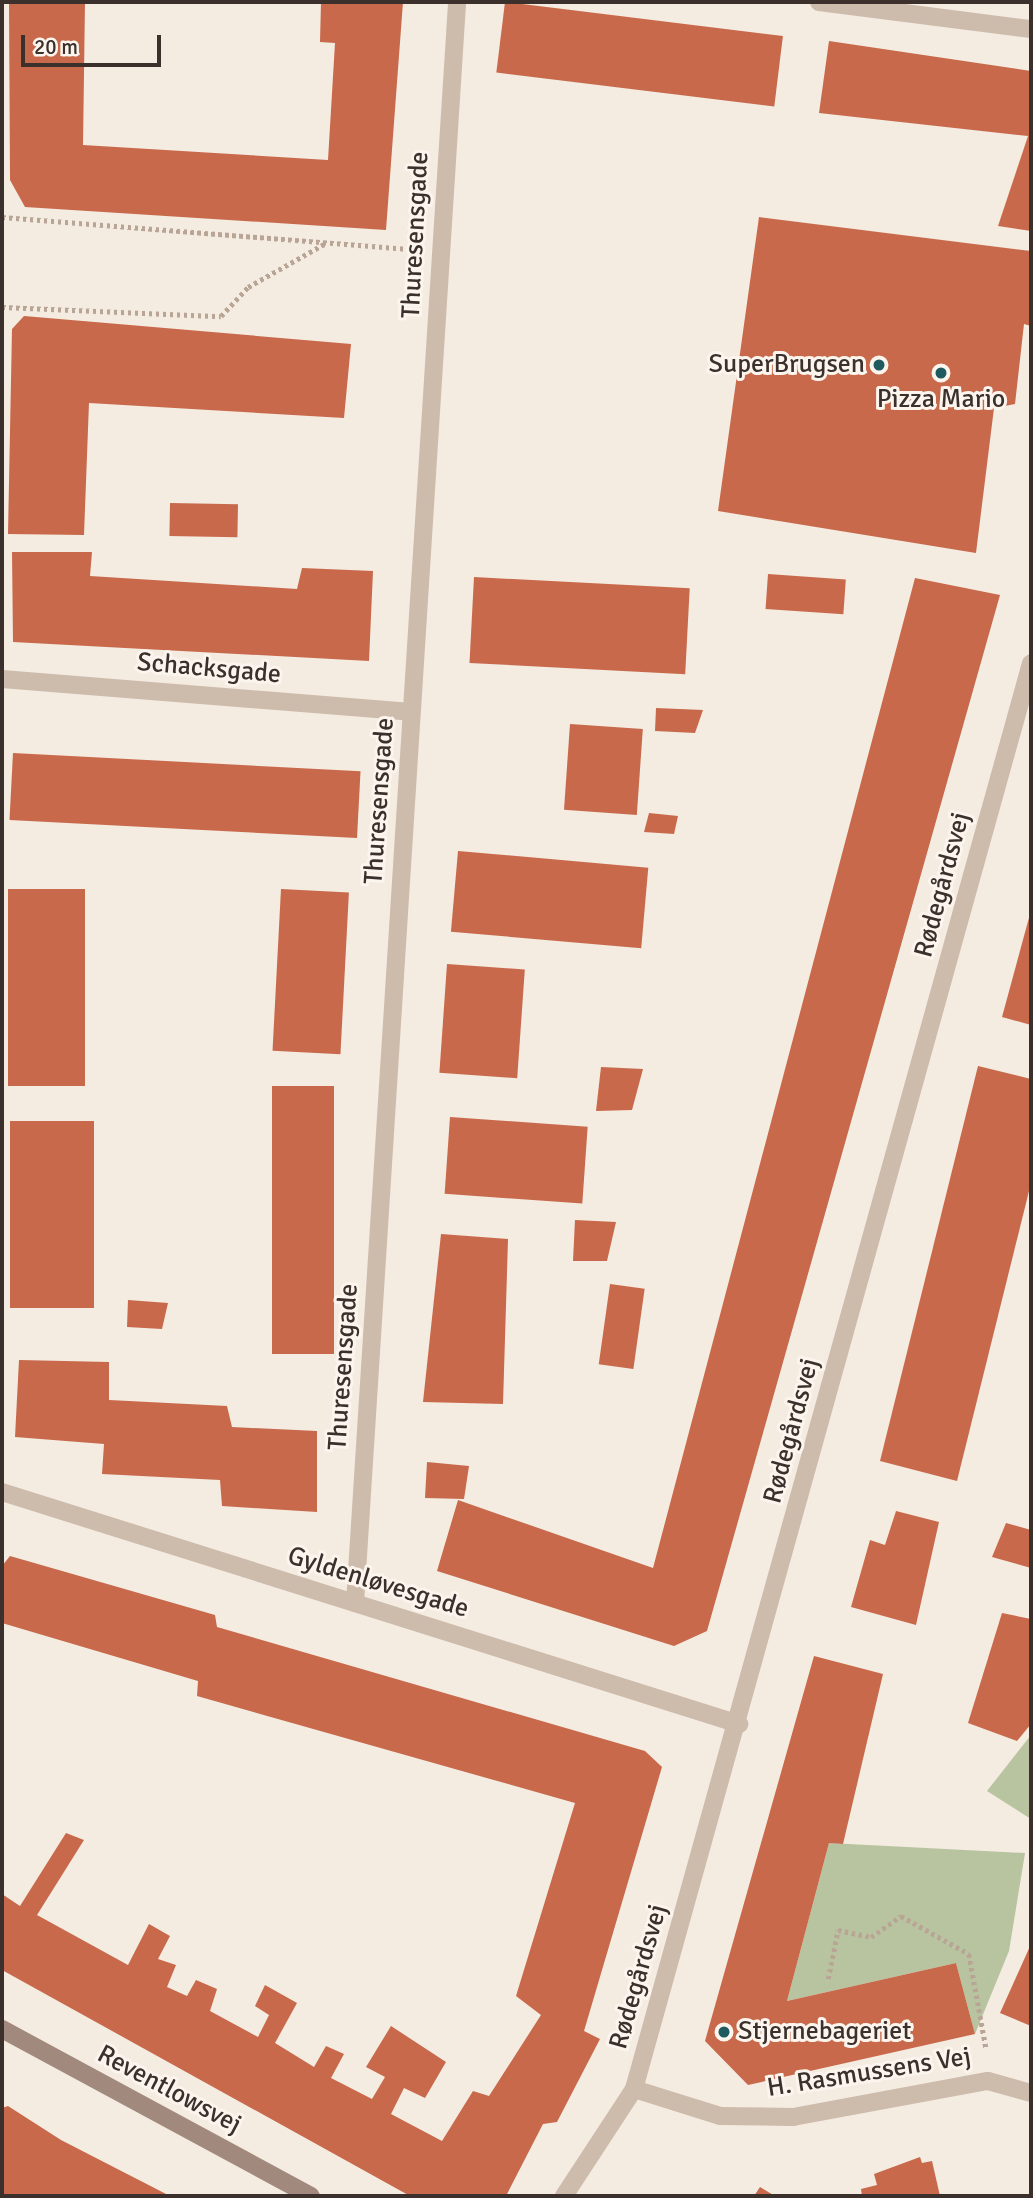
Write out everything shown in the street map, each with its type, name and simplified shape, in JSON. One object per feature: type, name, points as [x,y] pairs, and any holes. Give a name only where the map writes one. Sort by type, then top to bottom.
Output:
[{"type":"main road","name":"Reventlowsvej","points":[[2,2029],[311,2196]]},
{"type":"street","name":"Thuresensgade","points":[[355,1603],[457,2]]},
{"type":"street","points":[[820,2],[1031,29]]},
{"type":"street","name":"Rødegårdsvej","points":[[564,2196],[634,2089],[739,1724],[1031,663]]},
{"type":"street","name":"Schacksgade","points":[[2,679],[411,712]]},
{"type":"street","name":"Gyldenløvesgade","points":[[2,1492],[739,1724]]},
{"type":"street","name":"H. Rasmussens Vej","points":[[634,2089],[720,2116],[793,2117],[988,2081],[1031,2092]]},
{"type":"path","points":[[2,217],[443,252]]},
{"type":"path","points":[[2,307],[221,316],[248,287],[327,243]]},
{"type":"path","points":[[828,1979],[838,1930],[871,1937],[901,1916],[970,1954],[982,2006],[988,2081]]},
{"type":"green space","points":[[1031,1735],[1031,1819],[987,1791]]},
{"type":"green space","points":[[829,1843],[1025,1853],[1009,1951],[975,2034],[956,1963],[787,2001]]},
{"type":"building","points":[[9,2],[85,2],[83,145],[328,160],[335,43],[320,42],[321,2],[403,2],[386,230],[25,207],[10,180]]},
{"type":"building","points":[[505,2],[783,36],[774,107],[496,72]]},
{"type":"building","points":[[829,41],[1031,71],[1031,231],[998,226],[1028,136],[819,113]]},
{"type":"building","name":"SuperBrugsen","points":[[759,217],[1031,251],[1031,326],[1024,324],[1015,404],[994,408],[976,553],[718,511]]},
{"type":"building","points":[[24,316],[351,344],[344,418],[89,403],[84,535],[8,534],[12,329]]},
{"type":"building","points":[[170,503],[238,504],[237,537],[169,536]]},
{"type":"building","points":[[12,552],[92,552],[90,576],[297,589],[302,568],[373,571],[369,661],[13,642]]},
{"type":"building","points":[[768,574],[846,579],[843,614],[766,609]]},
{"type":"building","points":[[474,577],[690,588],[685,674],[469,663]]},
{"type":"building","points":[[915,578],[1000,595],[707,1631],[674,1646],[437,1571],[458,1500],[653,1568]]},
{"type":"building","points":[[656,708],[703,710],[695,733],[655,731]]},
{"type":"building","points":[[570,724],[643,729],[637,815],[564,810]]},
{"type":"building","points":[[13,753],[361,771],[357,838],[9,820]]},
{"type":"building","points":[[649,813],[678,816],[674,834],[644,832]]},
{"type":"building","points":[[458,851],[648,868],[641,948],[451,932]]},
{"type":"building","points":[[8,889],[85,889],[85,1086],[8,1086]]},
{"type":"building","points":[[281,889],[349,893],[340,1054],[273,1051]]},
{"type":"building","points":[[1031,914],[1031,1025],[1002,1017]]},
{"type":"building","points":[[447,964],[525,969],[517,1078],[439,1073]]},
{"type":"building","points":[[978,1066],[1031,1079],[1031,1183],[957,1481],[880,1461]]},
{"type":"building","points":[[601,1067],[643,1069],[632,1110],[596,1111]]},
{"type":"building","points":[[272,1086],[334,1086],[334,1354],[272,1354]]},
{"type":"building","points":[[450,1117],[588,1127],[582,1203],[445,1194]]},
{"type":"building","points":[[10,1121],[94,1121],[94,1308],[10,1308]]},
{"type":"building","points":[[575,1220],[616,1222],[607,1261],[573,1261]]},
{"type":"building","points":[[441,1234],[508,1239],[503,1404],[423,1402]]},
{"type":"building","points":[[610,1284],[645,1289],[633,1369],[599,1364]]},
{"type":"building","points":[[128,1300],[168,1303],[162,1329],[127,1327]]},
{"type":"building","points":[[19,1360],[109,1362],[109,1400],[227,1406],[232,1427],[317,1431],[317,1512],[222,1506],[220,1480],[102,1474],[104,1444],[15,1437]]},
{"type":"building","points":[[427,1462],[469,1466],[464,1499],[425,1498]]},
{"type":"building","points":[[896,1511],[939,1522],[916,1625],[851,1607],[870,1540],[885,1545]]},
{"type":"building","points":[[1006,1523],[1031,1530],[1031,1568],[992,1557]]},
{"type":"building","points":[[10,1556],[215,1615],[217,1627],[645,1751],[662,1767],[584,2031],[600,2039],[557,2122],[543,2124],[506,2196],[410,2196],[2,1970],[2,1894],[20,1906],[66,1833],[84,1840],[37,1915],[128,1965],[149,1924],[170,1936],[158,1959],[176,1965],[167,1987],[187,1996],[196,1980],[217,1989],[210,2011],[258,2037],[269,2015],[255,2006],[265,1985],[297,2003],[275,2043],[314,2067],[326,2046],[344,2054],[331,2078],[372,2099],[385,2077],[366,2067],[391,2026],[446,2062],[425,2098],[404,2088],[391,2114],[442,2141],[473,2091],[489,2096],[541,2015],[516,1996],[575,1803],[197,1696],[198,1681],[2,1623],[2,1566]]},
{"type":"building","points":[[1002,1613],[1031,1619],[1031,1724],[1017,1741],[968,1723]]},
{"type":"building","points":[[814,1656],[883,1674],[843,1844],[829,1843],[787,2001],[956,1963],[975,2034],[748,2085],[705,2041]]},
{"type":"building","points":[[1031,1944],[1031,2026],[1000,2013]]},
{"type":"building","points":[[8,2106],[61,2140],[170,2196],[2,2196],[2,2108]]},
{"type":"building","points":[[920,2157],[922,2163],[932,2161],[940,2196],[862,2196],[861,2189],[877,2185],[874,2174]]},
{"type":"building","points":[[760,2187],[775,2196],[754,2196]]},
{"type":"place","name":"SuperBrugsen","points":[[879,365]]},
{"type":"place","name":"Pizza Mario","points":[[941,373]]},
{"type":"place","name":"Stjernebageriet","points":[[724,2032]]}]
